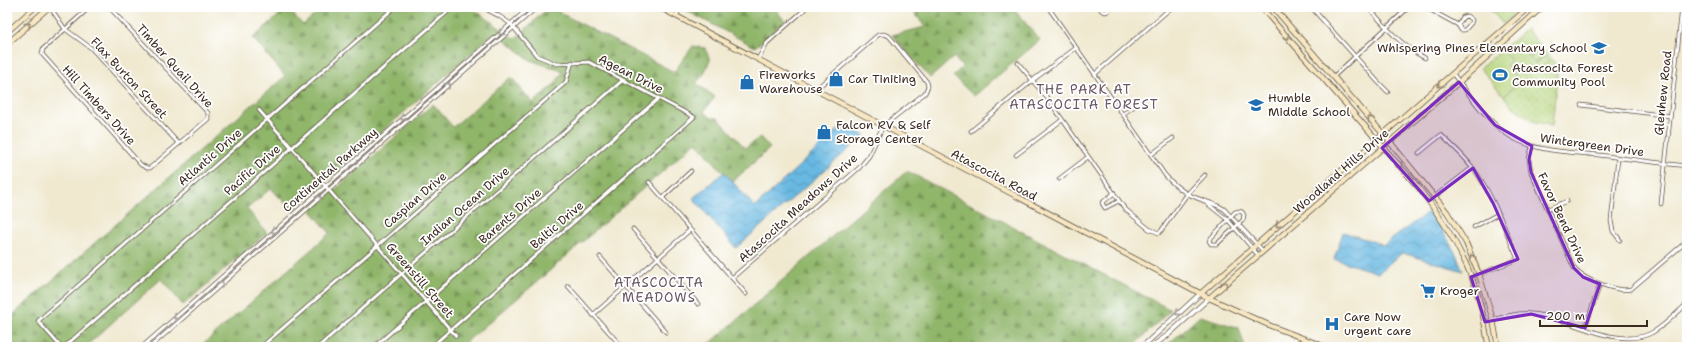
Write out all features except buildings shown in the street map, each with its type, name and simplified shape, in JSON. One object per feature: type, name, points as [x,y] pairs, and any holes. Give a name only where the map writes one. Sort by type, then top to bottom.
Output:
[{"type":"main road","points":[[7,32],[35,7]]},
{"type":"main road","points":[[7,44],[49,7]]},
{"type":"main road","name":"Atascocita Road","points":[[659,7],[1200,294],[1271,326],[1326,347]]},
{"type":"main road","points":[[1261,7],[1429,201],[1458,248],[1471,277],[1485,322],[1489,347]]},
{"type":"main road","points":[[1273,7],[1390,142],[1435,196],[1458,228],[1479,274],[1493,320],[1498,347]]},
{"type":"main road","name":"Woodland Hills Drive","points":[[1200,294],[1252,247],[1384,135],[1529,7]]},
{"type":"main road","name":"Woodland Hills Drive","points":[[1209,298],[1459,82],[1542,7]]},
{"type":"main road","points":[[1275,23],[1282,17]]},
{"type":"main road","points":[[1314,195],[1319,203]]},
{"type":"street","name":"Flax Burton Street","points":[[49,7],[65,28],[91,48],[179,144]]},
{"type":"street","points":[[65,28],[90,7]]},
{"type":"street","name":"Timber Quail Drive","points":[[109,7],[208,113],[207,119],[179,144]]},
{"type":"street","name":"Atlantic Drive","points":[[61,347],[38,321],[395,7]]},
{"type":"street","name":"Pacific Drive","points":[[64,347],[453,7]]},
{"type":"street","name":"Agean Drive","points":[[482,7],[510,24],[537,56],[557,64],[589,62],[694,117]]},
{"type":"street","name":"Continental Parkway","points":[[142,347],[530,7]]},
{"type":"street","name":"Continental Parkway","points":[[150,347],[537,7]]},
{"type":"street","points":[[669,12],[672,7]]},
{"type":"street","points":[[676,16],[681,7]]},
{"type":"street","points":[[758,59],[767,43],[804,10],[804,7]]},
{"type":"street","points":[[1048,7],[1171,182],[1188,194],[1216,204],[1232,216],[1263,251]]},
{"type":"street","points":[[1100,7],[1101,10],[1105,12],[1108,11],[1110,7]]},
{"type":"street","points":[[1095,74],[1172,7]]},
{"type":"street","points":[[1311,7],[1388,92]]},
{"type":"street","points":[[1368,7],[1404,46],[1425,58]]},
{"type":"street","points":[[1333,77],[1409,7]]},
{"type":"street","points":[[1425,7],[1458,25],[1459,29],[1465,30],[1471,24],[1472,20],[1465,16],[1458,25]]},
{"type":"street","name":"Glenhew Road","points":[[1661,204],[1664,164],[1682,7]]},
{"type":"street","name":"Hill Timbers Drive","points":[[65,28],[43,49],[43,58],[141,165],[147,168],[153,166],[179,144]]},
{"type":"street","points":[[815,90],[878,35],[882,34],[889,36],[928,82],[928,86],[924,92],[883,126]]},
{"type":"street","points":[[971,131],[1033,80],[1076,48]]},
{"type":"street","name":"Caspian Drive","points":[[261,347],[566,82],[572,62]]},
{"type":"street","points":[[1018,63],[1033,80],[1119,202],[1130,215],[1149,229],[1159,233],[1204,175]]},
{"type":"street","name":"Wintergreen Drive","points":[[1453,74],[1495,126],[1507,134],[1532,146],[1567,152],[1687,166]]},
{"type":"street","name":"Indian Ocean Drive","points":[[318,347],[624,79]]},
{"type":"street","name":"Barents Drive","points":[[374,347],[659,98]]},
{"type":"street","points":[[1123,114],[1143,100]]},
{"type":"street","points":[[1581,105],[1670,116]]},
{"type":"street","name":"Greenstill Street","points":[[259,110],[456,336]]},
{"type":"street","name":"Baltic Drive","points":[[431,347],[694,117]]},
{"type":"street","points":[[1016,155],[1062,120]]},
{"type":"street","name":"Atascocita Meadows Drive","points":[[732,278],[859,168],[869,156],[883,126]]},
{"type":"street","points":[[1419,153],[1441,134],[1472,168],[1489,195],[1518,259],[1471,277]]},
{"type":"street","points":[[1152,154],[1173,138]]},
{"type":"street","name":"Favor Bend Drive","points":[[1532,146],[1529,165],[1576,271],[1583,277],[1600,284],[1623,290],[1631,289],[1687,242]]},
{"type":"street","points":[[1060,179],[1088,157]]},
{"type":"street","points":[[1618,158],[1611,221],[1613,230],[1620,240]]},
{"type":"street","points":[[1429,201],[1472,168]]},
{"type":"street","points":[[663,197],[691,171]]},
{"type":"street","points":[[649,182],[746,294]]},
{"type":"street","points":[[1114,193],[1104,200],[1102,203],[1103,206],[1108,208],[1119,202]]},
{"type":"street","points":[[1199,197],[1228,220],[1258,255]]},
{"type":"street","points":[[1548,209],[1567,201]]},
{"type":"street","points":[[1235,212],[1242,212],[1244,215],[1239,224],[1218,244],[1211,244],[1211,238],[1232,216],[1235,212]]},
{"type":"street","points":[[1474,227],[1498,214]]},
{"type":"street","points":[[633,229],[698,304]]},
{"type":"street","points":[[593,315],[690,230]]},
{"type":"street","points":[[600,257],[666,332]]},
{"type":"street","points":[[1585,328],[1600,284]]},
{"type":"street","points":[[568,286],[622,347]]},
{"type":"street","name":"Woodland Hills Drive","points":[[1142,347],[1200,294]]},
{"type":"street","name":"Woodland Hills Drive","points":[[1151,347],[1209,298]]},
{"type":"street","points":[[1485,322],[1519,314],[1531,314],[1547,316],[1618,337],[1640,337],[1657,330],[1687,304]]},
{"type":"highlighted area","points":[[1459,82],[1495,125],[1532,146],[1529,159],[1531,172],[1574,268],[1583,277],[1600,284],[1585,328],[1531,314],[1485,322],[1471,277],[1518,259],[1493,203],[1473,168],[1429,201],[1382,148]]},
{"type":"green space","points":[[324,7],[471,7],[515,39],[549,7],[674,72],[693,46],[705,48],[710,60],[704,74],[696,83],[715,97],[704,111],[711,118],[718,118],[745,148],[760,137],[770,148],[732,182],[696,142],[538,281],[460,347],[200,347],[330,233],[311,211],[433,104],[453,127],[511,77],[533,103],[555,84],[563,71],[530,60],[495,32],[292,211],[271,188],[247,209],[267,233],[183,305],[161,279],[85,347],[7,347],[7,320],[285,76],[253,38],[287,8],[303,25]]},
{"type":"green space","points":[[689,7],[771,7],[775,9],[785,21],[755,47],[687,11]]},
{"type":"green space","points":[[910,7],[1012,7],[1040,40],[974,96],[953,76],[962,67],[954,57],[930,78],[892,35],[925,27]]},
{"type":"green space","points":[[1488,7],[1521,7],[1503,24]]},
{"type":"green space","points":[[1526,29],[1558,67],[1552,126],[1533,121],[1511,105],[1504,96],[1519,82],[1505,65],[1511,60],[1502,50]]},
{"type":"green space","points":[[1535,44],[1539,49],[1529,57],[1525,52]]},
{"type":"green space","name":"Atascocita Forest Community Pool","points":[[1502,50],[1511,61],[1506,65],[1519,82],[1504,96],[1480,68]]},
{"type":"green space","points":[[1540,50],[1544,55],[1534,63],[1530,58]]},
{"type":"green space","points":[[1545,56],[1549,61],[1539,69],[1535,64]]},
{"type":"green space","points":[[907,171],[1171,310],[1132,347],[706,347]]},
{"type":"green space","points":[[1200,316],[1239,328],[1245,347],[1165,347]]},
{"type":"water","points":[[844,124],[865,135],[736,248],[693,198],[724,172],[755,207]]},
{"type":"water","points":[[1431,210],[1457,256],[1463,271],[1402,253],[1378,273],[1334,259],[1343,232],[1384,245]]},
{"type":"place","name":"Whispering Pines Elementary School","points":[[1599,48]]},
{"type":"place","name":"Atascocita Forest Community Pool","points":[[1500,75]]},
{"type":"place","name":"Car Tiniting","points":[[836,79]]},
{"type":"place","name":"Fireworks Warehouse","points":[[747,82]]},
{"type":"place","name":"Humble Middle School","points":[[1256,105]]},
{"type":"place","name":"Falcon RV & Self Storage Center","points":[[824,132]]},
{"type":"place","name":"Kroger","points":[[1428,291]]},
{"type":"place","name":"Care Now urgent care","points":[[1332,324]]},
{"type":"district","name":"THE PARK AT ATASCOCITA FOREST","points":[[1084,96]]},
{"type":"district","name":"ATASCOCITA MEADOWS","points":[[659,290]]}]
